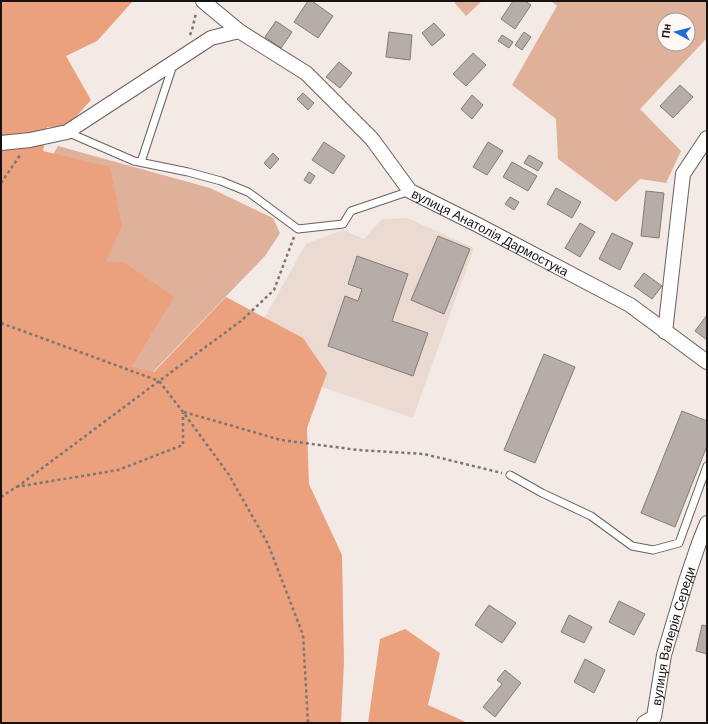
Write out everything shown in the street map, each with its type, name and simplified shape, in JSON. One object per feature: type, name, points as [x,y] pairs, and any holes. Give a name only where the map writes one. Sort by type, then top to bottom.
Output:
[{"type":"street","name":"вулиця Анатолія Дармостука","points":[[200,5],[306,73],[372,139],[410,191],[630,305],[707,362]]},
{"type":"street","points":[[1,143],[30,140],[67,132],[211,38],[239,31]]},
{"type":"street","points":[[665,332],[683,174],[707,138]]},
{"type":"street","name":"вулиця Валерія Середи","points":[[653,721],[664,655],[686,581],[707,523]]},
{"type":"lane","points":[[141,162],[174,63]]},
{"type":"lane","points":[[67,132],[134,161],[188,172],[221,181],[248,192],[298,229],[343,224],[351,212],[410,191]]},
{"type":"lane","points":[[510,475],[542,493],[591,516],[632,546],[653,550],[679,543],[707,466]]},
{"type":"path","points":[[189,37],[200,5]]},
{"type":"path","points":[[1,183],[30,140]]},
{"type":"path","points":[[1,497],[241,321],[274,290],[298,229]]},
{"type":"path","points":[[1,323],[159,381],[183,412],[229,475],[268,544],[304,635],[308,723]]},
{"type":"path","points":[[183,412],[281,440],[358,450],[424,454],[510,475]]},
{"type":"path","points":[[16,487],[118,470],[183,445],[183,412]]},
{"type":"shaded area","points":[[1,1],[133,1],[97,41],[66,56],[91,100],[66,128],[47,127],[43,151],[110,167],[122,226],[106,261],[125,263],[174,297],[132,366],[154,372],[226,297],[303,338],[327,373],[307,428],[309,484],[342,555],[344,662],[341,723],[1,723]]},
{"type":"shaded area","points":[[453,1],[482,1],[466,16]]},
{"type":"shaded area","points":[[551,1],[707,1],[707,38],[696,50],[696,12],[656,12],[656,52],[694,52],[640,109],[681,151],[666,183],[640,179],[616,202],[558,159],[556,119],[512,85],[557,6]]},
{"type":"shaded area","points":[[58,146],[210,188],[273,218],[280,233],[265,256],[153,372],[132,366],[1,312],[1,241]]},
{"type":"shaded area","points":[[407,218],[474,248],[413,418],[319,386],[262,322],[306,244],[343,230],[364,239],[382,219]]},
{"type":"shaded area","points":[[405,629],[440,653],[428,705],[468,723],[368,723],[380,639]]},
{"type":"building","points":[[308,1],[312,1],[333,16],[318,38],[294,22]]},
{"type":"building","points":[[513,1],[525,1],[531,5],[515,29],[501,19]]},
{"type":"building","points":[[276,21],[292,32],[281,48],[265,37]]},
{"type":"building","points":[[434,23],[445,35],[432,46],[422,33]]},
{"type":"building","points":[[389,32],[412,35],[410,60],[386,57]]},
{"type":"building","points":[[524,32],[531,37],[522,50],[515,45]]},
{"type":"building","points":[[502,35],[513,42],[509,48],[498,41]]},
{"type":"building","points":[[473,53],[486,65],[466,86],[453,74]]},
{"type":"building","points":[[339,62],[352,73],[340,88],[326,77]]},
{"type":"building","points":[[680,85],[693,97],[673,118],[660,106]]},
{"type":"building","points":[[303,93],[314,103],[308,110],[297,99]]},
{"type":"building","points":[[472,95],[483,105],[472,119],[461,109]]},
{"type":"building","points":[[324,142],[345,156],[333,174],[312,160]]},
{"type":"building","points":[[488,142],[503,151],[487,175],[473,167]]},
{"type":"building","points":[[273,153],[279,159],[270,169],[264,163]]},
{"type":"building","points":[[529,155],[543,163],[538,171],[524,163]]},
{"type":"building","points":[[512,162],[537,176],[528,191],[503,177]]},
{"type":"building","points":[[309,172],[315,176],[310,184],[304,180]]},
{"type":"building","points":[[556,188],[581,202],[572,218],[547,204]]},
{"type":"building","points":[[646,191],[664,193],[659,238],[641,236]]},
{"type":"building","points":[[510,197],[519,202],[514,210],[505,204]]},
{"type":"building","points":[[580,223],[595,232],[580,257],[565,248]]},
{"type":"building","points":[[612,233],[633,243],[620,270],[599,259]]},
{"type":"building","points":[[438,236],[470,249],[444,314],[411,300]]},
{"type":"building","points":[[357,256],[408,274],[392,321],[428,333],[413,376],[328,346],[345,296],[358,301],[362,289],[348,284]]},
{"type":"building","points":[[644,273],[662,286],[652,299],[634,286]]},
{"type":"building","points":[[707,315],[707,340],[695,331]]},
{"type":"building","points":[[544,354],[575,367],[535,463],[504,450]]},
{"type":"building","points":[[682,411],[707,421],[707,446],[675,527],[641,513]]},
{"type":"building","points":[[619,601],[645,614],[634,635],[609,622]]},
{"type":"building","points":[[489,605],[516,623],[502,643],[475,625]]},
{"type":"building","points":[[569,615],[592,627],[584,643],[561,632]]},
{"type":"building","points":[[702,625],[707,626],[707,654],[696,651]]},
{"type":"building","points":[[585,659],[605,670],[594,693],[574,682]]},
{"type":"building","points":[[505,670],[521,683],[495,717],[483,707],[502,684],[497,680]]}]
